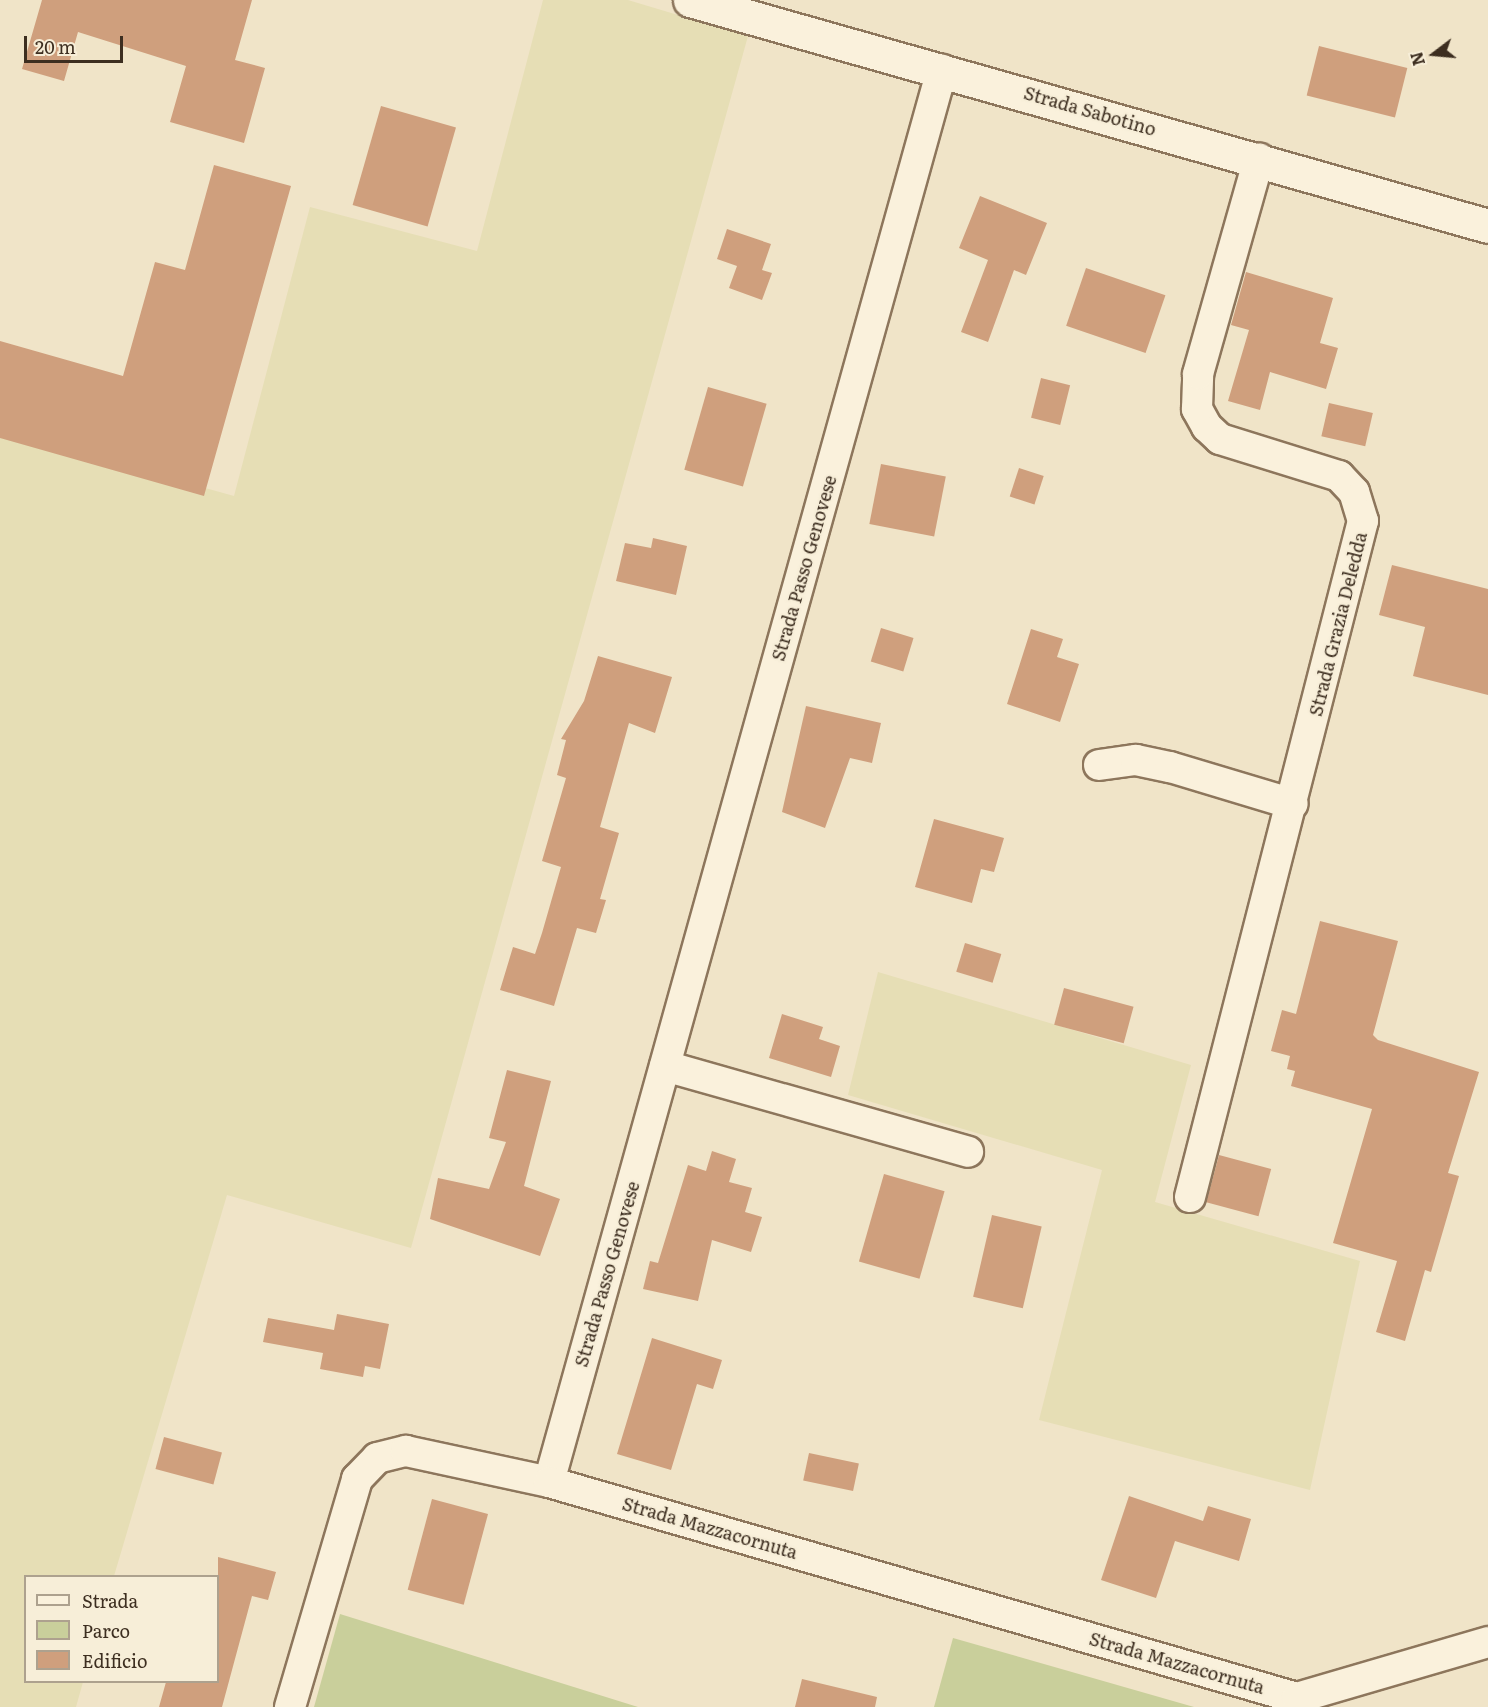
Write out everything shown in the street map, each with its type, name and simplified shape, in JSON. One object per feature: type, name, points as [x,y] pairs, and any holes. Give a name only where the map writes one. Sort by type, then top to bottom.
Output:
[{"type":"street","name":"Strada Sabotino","points":[[690,0],[1260,158],[1488,226]]},
{"type":"street","name":"Strada Passo Genovese","points":[[549,1482],[942,70]]},
{"type":"street","name":"Strada Grazia Deledda","points":[[1190,1197],[1364,521],[1354,492],[1339,476],[1220,439],[1206,427],[1197,409],[1198,374],[1260,158]]},
{"type":"street","points":[[1100,765],[1136,760],[1170,767],[1293,804]]},
{"type":"street","points":[[665,1066],[968,1152]]},
{"type":"street","name":"Strada Mazzacornuta","points":[[291,1707],[353,1490],[366,1467],[384,1455],[406,1450],[549,1482],[1295,1702],[1488,1642]]},
{"type":"shaded area","points":[[543,0],[628,0],[748,36],[411,1248],[227,1195],[114,1575],[24,1575],[24,1683],[83,1683],[76,1707],[0,1707],[0,431],[234,496],[310,207],[477,251]]},
{"type":"shaded area","points":[[878,972],[1191,1065],[1155,1202],[1360,1261],[1310,1490],[1039,1420],[1102,1170],[848,1095]]},
{"type":"green space","points":[[340,1614],[638,1707],[314,1707]]},
{"type":"green space","points":[[953,1638],[1194,1707],[934,1707]]},
{"type":"building","points":[[42,0],[252,0],[235,60],[265,68],[244,143],[170,122],[186,66],[78,32],[64,81],[22,69]]},
{"type":"building","points":[[1319,46],[1407,68],[1395,117],[1307,95]]},
{"type":"building","points":[[381,106],[456,127],[428,227],[353,205]]},
{"type":"building","points":[[214,165],[291,186],[204,496],[0,438],[0,341],[123,376],[155,262],[185,270]]},
{"type":"building","points":[[980,196],[1047,223],[1026,275],[1014,270],[988,342],[961,332],[988,260],[959,248]]},
{"type":"building","points":[[727,229],[771,244],[762,270],[772,273],[762,300],[729,288],[737,266],[717,259]]},
{"type":"building","points":[[1086,268],[1165,295],[1146,353],[1066,326]]},
{"type":"building","points":[[1246,272],[1333,298],[1320,343],[1338,348],[1326,389],[1270,372],[1260,410],[1228,401],[1249,330],[1231,325]]},
{"type":"building","points":[[1041,378],[1070,385],[1060,425],[1031,418]]},
{"type":"building","points":[[708,387],[767,404],[743,486],[684,470]]},
{"type":"building","points":[[1329,403],[1373,413],[1365,446],[1321,436]]},
{"type":"building","points":[[881,464],[946,477],[934,536],[869,524]]},
{"type":"building","points":[[1019,468],[1044,476],[1034,505],[1010,497]]},
{"type":"building","points":[[653,538],[687,546],[676,595],[616,581],[625,543],[651,548]]},
{"type":"building","points":[[1392,565],[1488,589],[1488,695],[1413,676],[1425,627],[1379,615]]},
{"type":"building","points":[[881,628],[914,638],[903,671],[871,661]]},
{"type":"building","points":[[1031,629],[1063,639],[1057,657],[1079,664],[1060,722],[1007,704]]},
{"type":"building","points":[[598,656],[672,677],[655,733],[629,723],[600,827],[619,833],[600,899],[606,900],[596,933],[577,928],[554,1006],[500,990],[513,947],[535,954],[542,933],[561,867],[542,861],[566,778],[557,775],[566,740],[561,739],[584,701]]},
{"type":"building","points":[[806,706],[881,723],[872,763],[850,758],[825,828],[782,812]]},
{"type":"building","points":[[934,819],[1004,838],[994,872],[981,869],[972,903],[915,887]]},
{"type":"building","points":[[1320,921],[1398,941],[1373,1035],[1378,1040],[1479,1072],[1448,1173],[1459,1176],[1431,1272],[1425,1270],[1405,1341],[1376,1332],[1397,1261],[1333,1243],[1372,1109],[1291,1086],[1295,1071],[1287,1069],[1290,1056],[1271,1051],[1282,1010],[1296,1014]]},
{"type":"building","points":[[965,943],[1001,954],[993,983],[956,972]]},
{"type":"building","points":[[1064,988],[1134,1007],[1124,1043],[1054,1025]]},
{"type":"building","points":[[782,1014],[823,1027],[819,1039],[840,1046],[831,1077],[769,1058]]},
{"type":"building","points":[[507,1070],[551,1081],[524,1186],[560,1199],[540,1256],[430,1219],[438,1178],[489,1189],[506,1142],[489,1138]]},
{"type":"building","points":[[712,1151],[736,1159],[729,1182],[752,1188],[745,1212],[762,1217],[751,1252],[712,1240],[698,1301],[643,1289],[650,1261],[658,1263],[688,1165],[706,1171]]},
{"type":"building","points":[[1219,1155],[1271,1169],[1258,1216],[1206,1202]]},
{"type":"building","points":[[884,1174],[945,1191],[919,1279],[859,1261]]},
{"type":"building","points":[[992,1215],[1042,1226],[1023,1308],[973,1297]]},
{"type":"building","points":[[337,1314],[389,1324],[380,1369],[365,1366],[363,1377],[320,1369],[323,1353],[263,1342],[268,1318],[334,1330]]},
{"type":"building","points":[[652,1338],[722,1360],[713,1389],[697,1384],[671,1470],[617,1454]]},
{"type":"building","points":[[164,1437],[222,1453],[213,1484],[155,1469]]},
{"type":"building","points":[[809,1453],[859,1464],[853,1491],[803,1480]]},
{"type":"building","points":[[1129,1496],[1203,1521],[1208,1506],[1251,1519],[1239,1561],[1175,1541],[1156,1598],[1101,1580]]},
{"type":"building","points":[[432,1499],[488,1514],[464,1605],[408,1590]]},
{"type":"building","points":[[218,1557],[276,1572],[268,1600],[252,1596],[222,1707],[159,1707],[166,1683],[219,1683]]},
{"type":"building","points":[[802,1679],[877,1697],[875,1707],[795,1707]]}]
